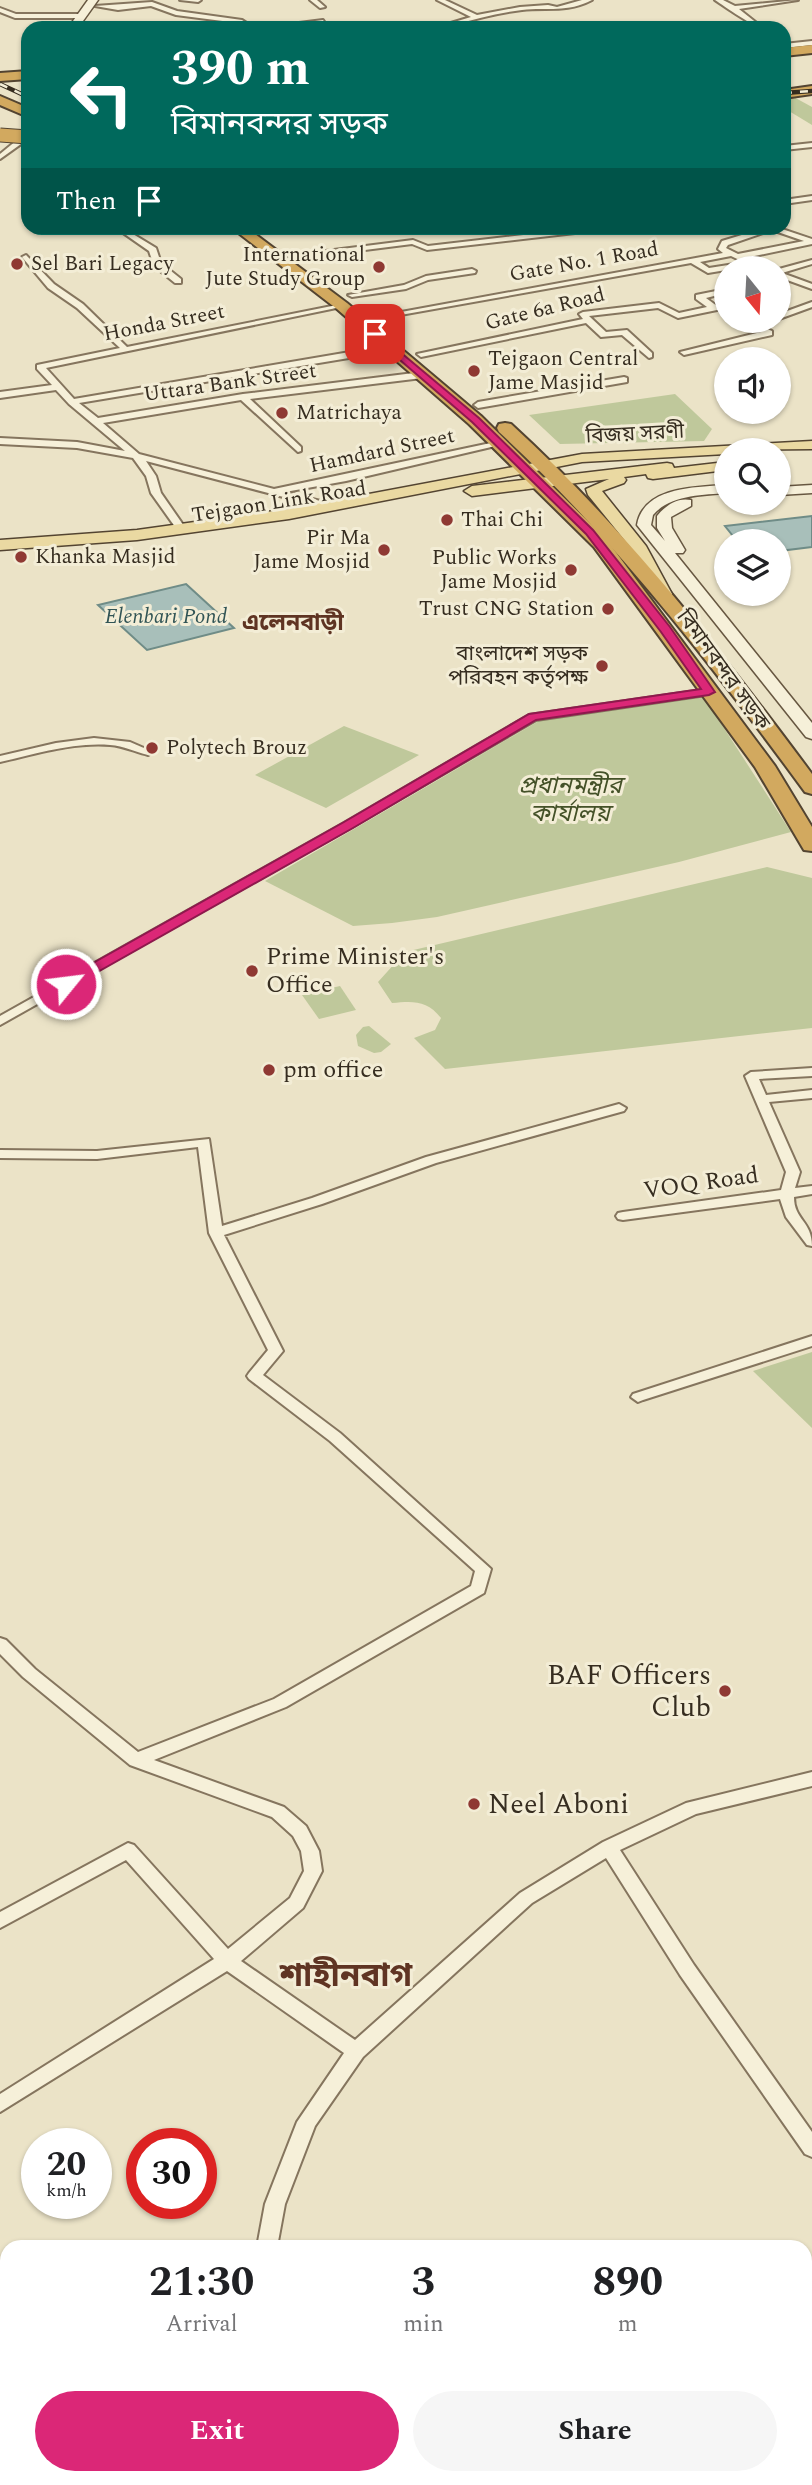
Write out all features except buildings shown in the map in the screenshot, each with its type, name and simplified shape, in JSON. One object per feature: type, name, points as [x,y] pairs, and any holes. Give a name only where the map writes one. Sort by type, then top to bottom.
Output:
[{"type":"highway","points":[[791,48],[812,49]]},
{"type":"highway","points":[[0,78],[21,76]]},
{"type":"highway","points":[[791,91],[812,88]]},
{"type":"highway","points":[[0,90],[21,99]]},
{"type":"highway","points":[[0,100],[21,110]]},
{"type":"highway","points":[[0,135],[21,137]]},
{"type":"highway","name":"বিমানবন্দর সড়ক","points":[[250,235],[347,300],[379,317],[524,444],[591,508],[708,648],[812,788]]},
{"type":"highway","name":"বিমানবন্দর সড়ক","points":[[270,235],[302,256],[391,348],[503,447],[521,468],[600,543],[765,766],[811,841]]},
{"type":"main road","points":[[77,21],[98,2]]},
{"type":"main road","points":[[86,21],[98,2]]},
{"type":"main road","points":[[524,444],[553,450],[654,454]]},
{"type":"main road","name":"বিজয় সরণী","points":[[544,464],[582,458],[812,445]]},
{"type":"main road","points":[[448,489],[491,468],[503,447]]},
{"type":"main road","name":"Tejgaon Link Road","points":[[0,553],[184,534],[448,489],[544,464]]},
{"type":"main road","name":"বিজয় সরণী","points":[[563,481],[714,465]]},
{"type":"main road","points":[[664,594],[638,546],[594,489],[625,479],[714,466]]},
{"type":"main road","name":"Tejgaon Link Road","points":[[0,545],[184,534],[329,506],[448,489],[539,485],[563,481]]},
{"type":"main road","points":[[791,487],[812,486]]},
{"type":"main road","points":[[448,489],[526,494],[561,505]]},
{"type":"main road","points":[[714,491],[681,495],[658,503],[646,515],[644,526],[812,734]]},
{"type":"main road","points":[[714,497],[675,507],[662,520],[663,529],[812,723]]},
{"type":"street","points":[[183,0],[198,0]]},
{"type":"street","points":[[313,0],[322,7]]},
{"type":"street","points":[[440,0],[461,11],[471,12],[477,18]]},
{"type":"street","points":[[466,21],[550,5],[557,9],[589,0]]},
{"type":"street","points":[[718,0],[751,21]]},
{"type":"street","points":[[734,8],[795,0]]},
{"type":"street","points":[[98,2],[118,8],[152,4],[176,13],[240,21]]},
{"type":"street","points":[[0,10],[15,16],[80,16]]},
{"type":"street","points":[[791,47],[812,43]]},
{"type":"street","points":[[0,157],[21,142]]},
{"type":"street","points":[[791,147],[812,145]]},
{"type":"street","points":[[797,147],[812,156]]},
{"type":"street","points":[[791,201],[812,198]]},
{"type":"street","points":[[130,235],[153,250],[157,264],[178,281]]},
{"type":"street","points":[[302,256],[413,242],[427,248],[540,235]]},
{"type":"street","points":[[732,256],[722,249],[725,243],[750,235]]},
{"type":"street","points":[[791,235],[812,242]]},
{"type":"street","points":[[749,256],[812,242]]},
{"type":"street","points":[[26,257],[51,286],[80,306],[124,348]]},
{"type":"street","name":"Gate No. 1 Road","points":[[379,317],[693,261],[714,260]]},
{"type":"street","points":[[693,261],[708,271],[714,268]]},
{"type":"street","points":[[791,271],[812,262]]},
{"type":"street","name":"Honda Street","points":[[96,421],[72,402],[40,367],[406,287],[426,278],[472,271]]},
{"type":"street","points":[[791,279],[812,287]]},
{"type":"street","name":"Gate 6a Road","points":[[714,294],[699,298],[714,307]]},
{"type":"street","points":[[791,312],[812,304]]},
{"type":"street","name":"Gate 6a Road","points":[[421,354],[588,320],[583,314],[659,305],[678,316],[714,307]]},
{"type":"street","points":[[588,320],[604,335],[624,332],[649,355]]},
{"type":"street","points":[[684,352],[769,333]]},
{"type":"street","points":[[72,402],[391,348]]},
{"type":"street","name":"Uttara Bank Street","points":[[96,421],[243,397],[422,375]]},
{"type":"street","points":[[478,405],[624,380]]},
{"type":"street","points":[[0,395],[58,387]]},
{"type":"street","points":[[243,397],[298,449]]},
{"type":"street","points":[[96,421],[137,456],[151,476],[156,493],[184,534]]},
{"type":"street","points":[[0,441],[77,445],[137,456],[329,506]]},
{"type":"street","name":"Hamdard Street","points":[[272,491],[503,447]]},
{"type":"street","points":[[0,1021],[348,825],[533,717],[709,692]]},
{"type":"street","points":[[0,759],[99,739],[130,743],[148,751]]},
{"type":"street","points":[[812,1072],[751,1076],[793,1172],[785,1195],[788,1208],[812,1242]]},
{"type":"street","points":[[761,1099],[812,1094]]},
{"type":"street","points":[[216,1233],[317,1201],[431,1160],[619,1108]]},
{"type":"street","points":[[0,1154],[97,1155],[204,1142],[216,1233],[276,1351],[254,1376],[335,1437],[483,1569],[478,1589],[280,1703],[136,1760]]},
{"type":"street","name":"VOQ Road","points":[[623,1216],[812,1190]]},
{"type":"street","points":[[638,1397],[812,1340]]},
{"type":"street","points":[[0,1644],[29,1673],[136,1760],[278,1812],[300,1831],[310,1851],[313,1871],[297,1903],[227,1961],[0,2104]]},
{"type":"street","points":[[268,2240],[275,2204],[307,2122],[356,2051],[526,1898],[610,1847],[692,1808],[812,1779]]},
{"type":"street","points":[[610,1847],[687,1970],[812,2148]]},
{"type":"street","points":[[0,1921],[128,1850],[227,1961],[356,2051]]},
{"type":"green space","points":[[791,96],[812,107],[812,125],[791,112]]},
{"type":"green space","points":[[675,394],[712,429],[704,441],[560,444],[529,415]]},
{"type":"green space","name":"প্রধানমন্ত্রীর কার্যালয়","points":[[704,697],[791,832],[679,862],[437,917],[392,923],[353,926],[265,881],[544,718]]},
{"type":"green space","points":[[344,726],[419,755],[326,808],[255,775]]},
{"type":"green space","name":"প্রধানমন্ত্রীর কার্যালয়","points":[[767,867],[812,878],[812,1028],[445,1069],[414,1038],[435,1030],[441,1018],[436,1012],[419,1003],[392,1003],[378,982],[405,952]]},
{"type":"green space","points":[[340,986],[356,1010],[319,1019],[302,995]]},
{"type":"green space","points":[[369,1026],[391,1044],[381,1052],[374,1053],[358,1046],[356,1035],[363,1027]]},
{"type":"green space","points":[[812,1352],[812,1428],[753,1371]]},
{"type":"water","points":[[812,516],[812,547],[791,550],[791,529],[727,529],[725,526]]},
{"type":"water","name":"Elenbari Pond","points":[[186,584],[234,628],[147,650],[98,605]]},
{"type":"railway","points":[[0,84],[21,94]]},
{"type":"railway","points":[[791,92],[812,91]]},
{"type":"place","name":"Sel Bari Legacy","points":[[17,264]]},
{"type":"place","name":"International Jute Study Group","points":[[379,267]]},
{"type":"place","name":"Tejgaon Central Jame Masjid","points":[[474,371]]},
{"type":"place","name":"Matrichaya","points":[[282,413]]},
{"type":"place","name":"Thai Chi","points":[[447,520]]},
{"type":"place","name":"Pir Ma Jame Mosjid","points":[[384,550]]},
{"type":"place","name":"Khanka Masjid","points":[[21,557]]},
{"type":"place","name":"Public Works Jame Mosjid","points":[[571,570]]},
{"type":"place","name":"Trust CNG Station","points":[[608,609]]},
{"type":"place","name":"বাংলাদেশ সড়ক পরিবহন কর্তৃপক্ষ","points":[[602,666]]},
{"type":"place","name":"Polytech Brouz","points":[[152,748]]},
{"type":"place","name":"Prime Minister's Office","points":[[252,971]]},
{"type":"place","name":"pm office","points":[[269,1070]]},
{"type":"place","name":"BAF Officers Club","points":[[725,1691]]},
{"type":"place","name":"Neel Aboni","points":[[474,1804]]},
{"type":"district","name":"এলেনবাড়ী","points":[[293,623]]},
{"type":"district","name":"শাহীনবাগ","points":[[346,1976]]},
{"type":"route","points":[[66,984],[533,717],[709,692],[666,630],[590,532],[521,468],[475,420],[375,334]]}]
